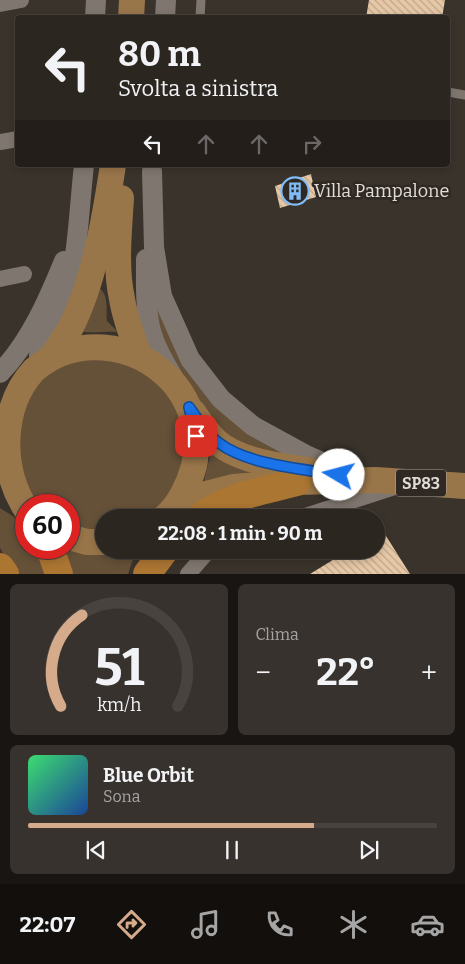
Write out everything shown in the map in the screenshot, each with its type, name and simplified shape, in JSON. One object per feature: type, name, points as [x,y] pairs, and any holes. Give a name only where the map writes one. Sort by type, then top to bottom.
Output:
[{"type":"highway","points":[[212,509],[237,498],[296,482]]},
{"type":"highway","points":[[54,559],[59,574]]},
{"type":"highway","points":[[135,574],[142,559]]},
{"type":"highway","points":[[147,574],[158,559]]},
{"type":"highway","points":[[0,567],[5,574]]},
{"type":"main road","points":[[131,15],[132,0]]},
{"type":"main road","points":[[51,358],[70,328],[84,293],[97,251],[113,167]]},
{"type":"main road","points":[[123,167],[118,262],[121,298],[126,320],[139,355]]},
{"type":"main road","points":[[15,495],[4,470],[1,440],[10,379],[34,370],[51,358],[80,348],[110,347],[139,355],[160,368],[183,397],[196,436],[195,465],[184,492],[171,509]]},
{"type":"main road","name":"SP83","points":[[183,397],[218,443],[241,456],[286,467],[366,479],[465,486]]},
{"type":"main road","name":"SP83","points":[[177,509],[202,495],[233,487],[366,479]]},
{"type":"main road","points":[[80,540],[95,542]]},
{"type":"street","points":[[0,4],[21,0]]},
{"type":"street","points":[[95,15],[96,0]]},
{"type":"street","points":[[165,15],[166,0]]},
{"type":"street","points":[[0,142],[15,140]]},
{"type":"street","points":[[10,379],[52,334],[66,300],[73,265],[84,167]]},
{"type":"street","points":[[152,168],[146,246],[147,308],[150,327],[160,354],[183,397]]},
{"type":"street","points":[[152,168],[154,247],[162,296],[190,359],[221,399],[254,426],[300,452],[366,479]]},
{"type":"street","points":[[0,279],[24,274]]},
{"type":"street","points":[[326,509],[409,482]]},
{"type":"street","points":[[188,574],[201,559]]},
{"type":"lane","points":[[200,15],[201,0]]},
{"type":"lane","points":[[450,92],[465,95]]},
{"type":"shaded area","points":[[100,289],[106,299],[107,321],[118,332],[80,331],[95,290]]},
{"type":"shaded area","points":[[155,310],[158,310],[166,328],[293,460],[235,446],[191,390],[159,335]]},
{"type":"shaded area","points":[[85,355],[137,363],[179,400],[187,466],[158,509],[95,509],[95,533],[80,532],[80,494],[28,494],[8,437],[37,377]]},
{"type":"shaded area","points":[[215,454],[275,470],[203,485],[210,456]]},
{"type":"shaded area","points":[[0,508],[15,518],[15,559],[47,559],[52,574],[15,574],[0,548]]},
{"type":"shaded area","points":[[80,552],[95,555],[95,559],[133,559],[128,574],[69,574],[66,559],[80,559]]},
{"type":"building","points":[[369,0],[445,0],[442,15],[366,15]]},
{"type":"building","name":"Villa Pampalone","points":[[311,174],[316,197],[280,208],[275,186]]},
{"type":"building","points":[[385,534],[410,574],[310,574],[334,559],[385,559]]},
{"type":"place","name":"Villa Pampalone","points":[[295,191]]},
{"type":"route","points":[[196,436],[189,407],[218,443],[241,456],[286,467],[339,475]]}]
